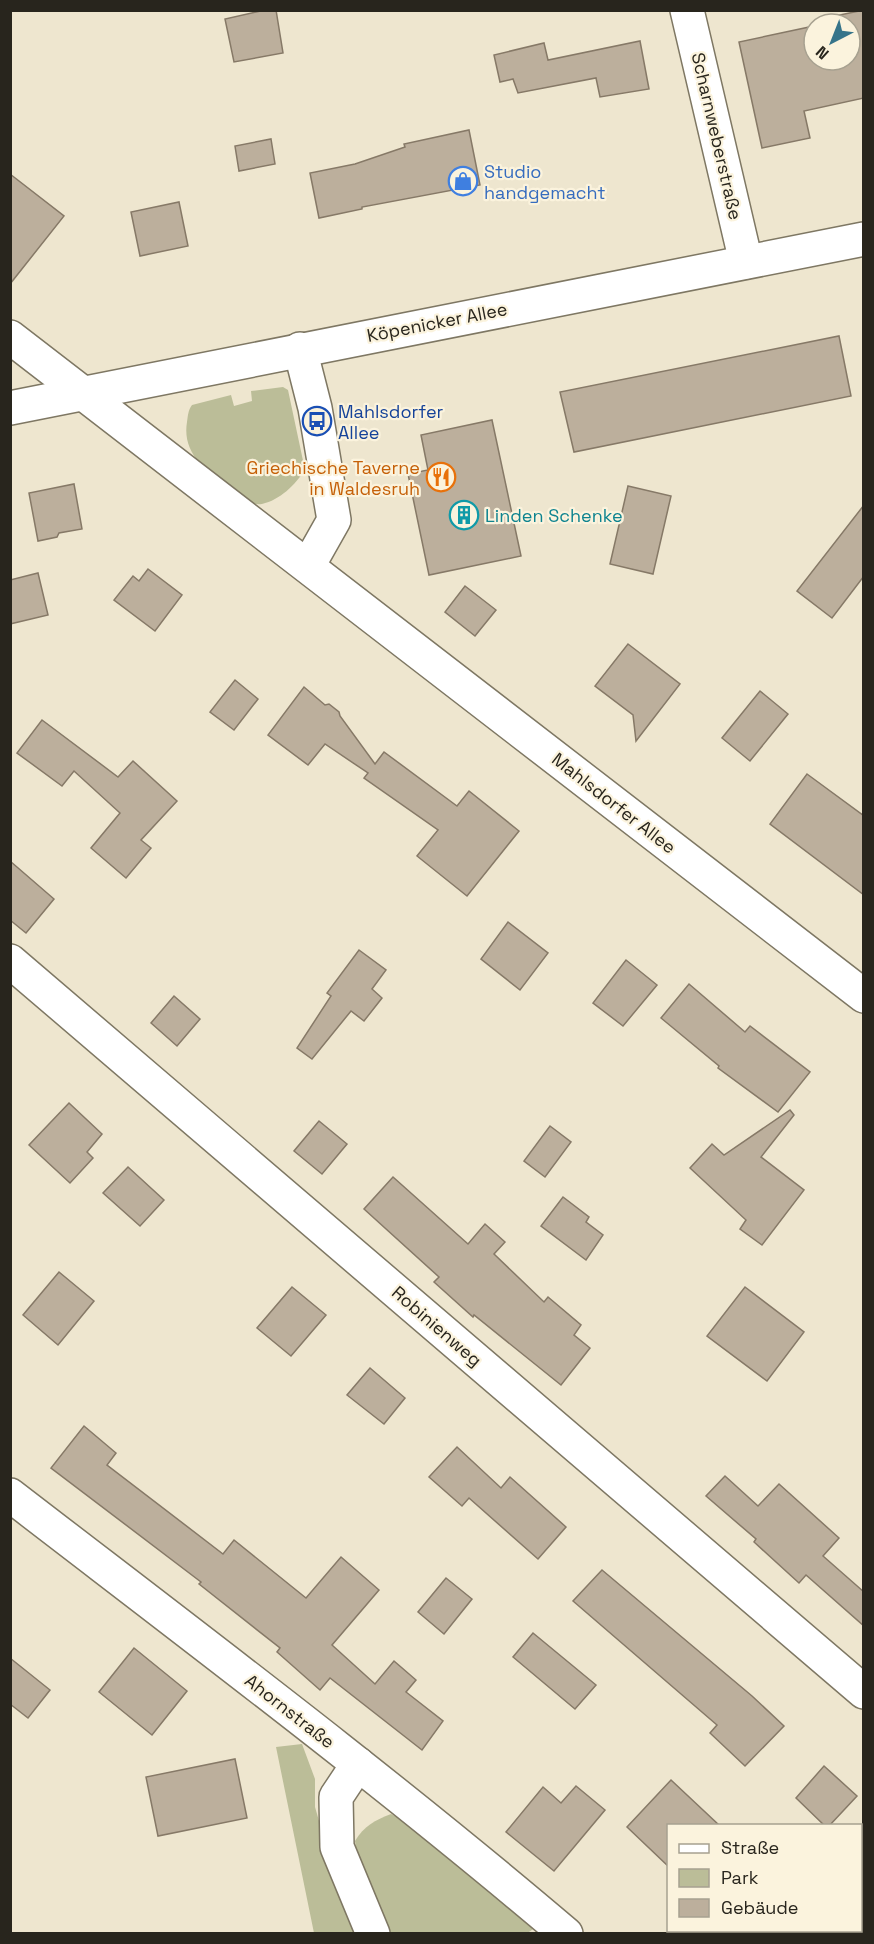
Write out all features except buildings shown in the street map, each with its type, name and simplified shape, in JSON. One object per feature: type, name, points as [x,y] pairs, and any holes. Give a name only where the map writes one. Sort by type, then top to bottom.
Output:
[{"type":"street","name":"Scharnweberstraße","points":[[687,10],[746,262]]},
{"type":"street","name":"Köpenicker Allee","points":[[10,408],[864,239]]},
{"type":"street","name":"Mahlsdorfer Allee","points":[[10,337],[864,996]]},
{"type":"street","points":[[300,349],[315,408],[334,520],[308,566]]},
{"type":"street","name":"Robinienweg","points":[[10,961],[864,1692]]},
{"type":"street","name":"Ahornstraße","points":[[10,1494],[358,1764],[498,1876],[566,1934]]},
{"type":"street","points":[[358,1764],[336,1797],[337,1847],[373,1934]]},
{"type":"green space","points":[[283,387],[288,390],[305,470],[297,481],[281,495],[262,504],[251,503],[225,486],[196,459],[186,433],[189,411],[192,405],[231,395],[234,406],[252,401],[251,391]]},
{"type":"green space","points":[[302,1744],[315,1779],[315,1807],[332,1866],[361,1933],[314,1933],[276,1747]]},
{"type":"green space","points":[[391,1814],[409,1823],[540,1924],[529,1932],[520,1933],[387,1933],[358,1861],[355,1841],[370,1824]]},
{"type":"place","name":"Studio handgemacht","points":[[463,181]]},
{"type":"place","name":"Mahlsdorfer Allee","points":[[317,421]]},
{"type":"place","name":"Griechische Taverne in Waldesruh","points":[[441,477]]},
{"type":"place","name":"Linden Schenke","points":[[464,515]]}]
